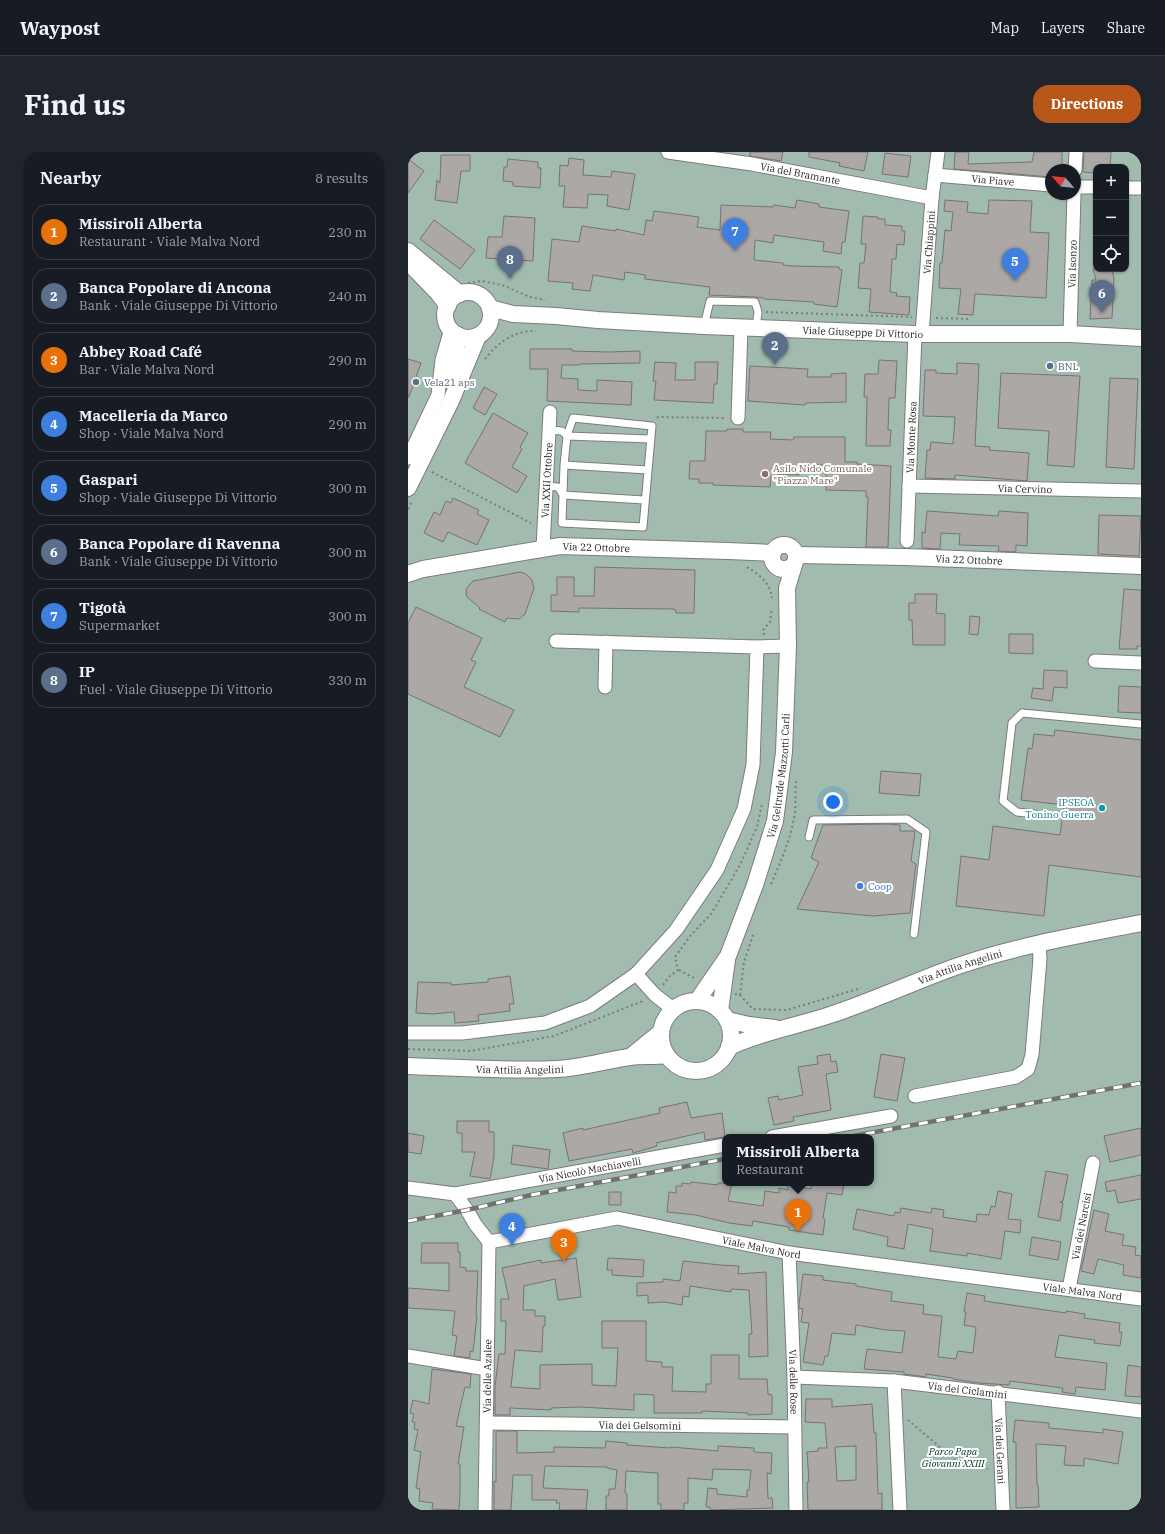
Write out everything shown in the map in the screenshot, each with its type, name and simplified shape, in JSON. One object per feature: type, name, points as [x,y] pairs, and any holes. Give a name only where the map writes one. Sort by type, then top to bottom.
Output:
[{"type":"street","name":"Via del Bramante","points":[[668,152],[752,164],[932,198]]},
{"type":"street","name":"Via Chiappini","points":[[919,334],[938,152]]},
{"type":"street","points":[[1075,164],[1076,152]]},
{"type":"street","name":"Via Piave","points":[[935,175],[1045,184]]},
{"type":"street","points":[[1081,187],[1093,187]]},
{"type":"street","points":[[1129,188],[1141,188]]},
{"type":"street","name":"Via Isonzo","points":[[1070,334],[1074,200]]},
{"type":"street","points":[[408,251],[460,294]]},
{"type":"street","points":[[408,262],[438,293],[448,306]]},
{"type":"street","points":[[417,459],[451,401],[478,336],[483,332],[490,321],[490,308],[487,301],[474,293],[467,292],[460,294],[455,297],[448,306],[446,318],[454,332],[451,401]]},
{"type":"street","name":"Viale Giuseppe Di Vittorio","points":[[490,308],[513,314],[704,326],[919,334],[1070,334],[1141,338]]},
{"type":"street","points":[[738,418],[748,328]]},
{"type":"street","points":[[454,332],[464,337],[478,336]]},
{"type":"street","points":[[408,488],[438,395],[442,360],[454,332]]},
{"type":"street","name":"Via Monte Rosa","points":[[907,541],[919,334]]},
{"type":"street","name":"Via XXII Ottobre","points":[[543,548],[550,412]]},
{"type":"street","name":"Via Cervino","points":[[909,486],[1141,490]]},
{"type":"street","points":[[784,544],[792,547],[795,560],[787,569],[775,560],[775,549],[784,544]]},
{"type":"street","name":"Via 22 Ottobre","points":[[413,569],[560,546],[720,550],[775,560]]},
{"type":"street","name":"Via 22 Ottobre","points":[[795,560],[905,557],[1141,566]]},
{"type":"street","name":"Via Geltrude Mazzotti Carli","points":[[775,560],[787,588]]},
{"type":"street","name":"Via Geltrude Mazzotti Carli","points":[[697,1001],[728,956],[755,885],[775,821],[784,752],[788,646],[787,588],[795,560]]},
{"type":"street","points":[[556,641],[788,646]]},
{"type":"street","points":[[605,687],[606,642]]},
{"type":"street","points":[[408,1034],[462,1033],[545,1023],[590,1006],[636,974],[676,930],[716,870],[744,809],[753,765],[762,646]]},
{"type":"street","points":[[1095,661],[1141,663]]},
{"type":"street","name":"Via Attilia Angelini","points":[[729,1047],[748,1038],[830,1015],[955,967],[1039,944],[1141,923]]},
{"type":"street","points":[[916,1096],[1016,1077],[1028,1069],[1034,1040],[1040,959],[1039,944]]},
{"type":"street","name":"Via Geltrude Mazzotti Carli","points":[[724,1016],[728,956]]},
{"type":"street","points":[[636,974],[655,996],[673,1010]]},
{"type":"street","points":[[697,1001],[706,1003],[724,1016],[730,1028],[731,1038],[725,1056],[718,1063],[710,1069],[690,1071],[672,1063],[666,1056],[661,1044],[661,1032],[667,1016],[673,1010],[689,1002],[697,1001]]},
{"type":"street","name":"Via Attilia Angelini","points":[[724,1016],[748,1025],[784,1028]]},
{"type":"street","name":"Via Attilia Angelini","points":[[630,1056],[661,1032]]},
{"type":"street","name":"Via Attilia Angelini","points":[[408,1066],[479,1069],[559,1069],[613,1061],[630,1056],[666,1056]]},
{"type":"street","points":[[789,1134],[891,1116]]},
{"type":"street","name":"Via Nicolò Machiavelli","points":[[455,1194],[722,1147]]},
{"type":"street","name":"Via dei Narcisi","points":[[1069,1289],[1094,1163]]},
{"type":"street","points":[[408,1188],[455,1194],[489,1242]]},
{"type":"street","name":"Viale Malva Nord","points":[[489,1242],[617,1218],[789,1253],[1141,1299]]},
{"type":"street","name":"Via delle Azalee","points":[[485,1510],[489,1242]]},
{"type":"street","name":"Via delle Rose","points":[[789,1253],[794,1376],[796,1510]]},
{"type":"street","points":[[408,1356],[487,1369]]},
{"type":"street","name":"Via dei Ciclamini","points":[[794,1376],[894,1381],[998,1392],[1141,1411]]},
{"type":"street","points":[[894,1381],[900,1510]]},
{"type":"street","name":"Via dei Gerani","points":[[998,1392],[1003,1510]]},
{"type":"street","name":"Via dei Gelsomini","points":[[487,1423],[794,1427]]},
{"type":"lane","points":[[704,326],[710,301],[755,302],[758,312],[748,328]]},
{"type":"lane","points":[[573,418],[652,426],[644,500],[643,528],[562,523],[564,465],[567,436],[573,418]]},
{"type":"lane","points":[[549,430],[562,431],[567,436],[650,439]]},
{"type":"lane","points":[[564,465],[648,470]]},
{"type":"lane","points":[[545,486],[558,487],[563,495]]},
{"type":"lane","points":[[563,495],[644,500]]},
{"type":"lane","points":[[1035,814],[1017,812],[1003,801],[1012,723],[1022,713],[1141,724]]},
{"type":"lane","points":[[809,837],[813,820],[907,819],[926,832],[914,934]]},
{"type":"path","points":[[652,426],[658,417],[738,418]]},
{"type":"path","points":[[417,459],[543,529]]},
{"type":"path","points":[[745,565],[761,576],[771,591],[772,605],[770,622],[763,630],[762,646]]},
{"type":"path","points":[[408,1049],[471,1050],[554,1036],[655,996],[670,976],[678,970],[675,958],[691,935],[711,914],[740,865],[757,827],[762,803]]},
{"type":"path","points":[[740,995],[753,1009],[787,1010]]},
{"type":"path","points":[[896,1418],[908,1420],[955,1460],[1002,1472]]},
{"type":"green space","name":"Parco Papa Giovanni XXIII","points":[[408,152],[1141,152],[1141,1510],[408,1510]]},
{"type":"building","points":[[750,152],[783,152],[781,161],[750,156]]},
{"type":"building","points":[[809,152],[868,152],[864,171],[839,166],[840,163],[809,157]]},
{"type":"building","points":[[955,152],[969,152],[968,164],[1032,162],[1034,152],[1062,152],[1062,164],[1045,164],[1045,177],[954,169]]},
{"type":"building","points":[[1084,152],[1111,152],[1110,164],[1093,164],[1093,173],[1083,172]]},
{"type":"building","points":[[885,153],[911,156],[908,177],[882,174]]},
{"type":"building","points":[[441,155],[470,155],[470,171],[461,171],[457,203],[435,200],[437,180],[440,183]]},
{"type":"building","points":[[569,158],[584,160],[583,175],[611,177],[612,171],[635,174],[629,210],[607,206],[608,195],[588,194],[587,208],[563,207],[565,186],[559,186],[560,165],[568,166]]},
{"type":"building","points":[[408,159],[424,171],[408,193]]},
{"type":"building","points":[[508,159],[538,162],[538,168],[541,168],[540,188],[513,186],[513,182],[503,181],[504,167],[507,167]]},
{"type":"building","points":[[797,200],[819,204],[819,207],[849,211],[845,242],[842,242],[841,254],[823,251],[824,242],[774,235],[773,243],[755,240],[754,260],[783,263],[783,265],[793,266],[839,267],[839,269],[842,270],[837,307],[814,304],[814,302],[709,295],[710,287],[645,279],[645,275],[625,272],[624,280],[593,275],[590,291],[572,289],[573,283],[548,281],[552,239],[579,242],[582,226],[616,231],[616,229],[644,235],[646,220],[652,221],[654,211],[699,217],[697,227],[720,230],[721,205],[773,207],[774,205],[795,208]]},
{"type":"building","points":[[945,200],[968,202],[967,212],[988,214],[989,200],[1032,201],[1030,232],[1049,233],[1046,298],[975,294],[973,315],[958,314],[961,289],[939,288],[940,263],[942,263],[945,230],[951,231],[953,212],[944,211]]},
{"type":"building","points":[[504,216],[535,218],[533,261],[486,258],[488,237],[502,237]]},
{"type":"building","points":[[863,216],[885,219],[885,225],[902,226],[902,231],[905,231],[904,245],[897,244],[896,259],[892,259],[890,292],[897,293],[896,296],[910,297],[909,315],[869,312],[871,289],[858,288],[860,263],[864,263],[866,244],[861,244]]},
{"type":"building","points":[[434,220],[475,250],[460,269],[420,239]]},
{"type":"building","points":[[1094,272],[1113,272],[1114,278],[1112,318],[1090,319],[1092,280],[1096,280]]},
{"type":"building","points":[[530,349],[572,349],[572,351],[608,352],[640,351],[640,363],[562,365],[561,378],[578,379],[578,390],[597,391],[597,380],[632,382],[631,405],[547,401],[548,369],[530,369]]},
{"type":"building","points":[[408,359],[421,363],[409,397],[408,397]]},
{"type":"building","points":[[879,360],[897,361],[895,398],[889,398],[888,430],[891,430],[890,446],[866,446],[867,397],[864,397],[865,374],[878,374]]},
{"type":"building","points":[[655,362],[676,363],[675,380],[695,380],[695,362],[718,362],[717,384],[714,384],[713,403],[654,400],[656,381],[653,381]]},
{"type":"building","points":[[957,363],[979,364],[975,446],[990,447],[989,450],[1029,453],[1027,481],[955,475],[955,479],[925,478],[927,450],[930,450],[931,442],[953,444],[955,417],[923,416],[925,370],[936,370],[936,373],[957,374]]},
{"type":"building","points":[[750,366],[808,369],[807,377],[831,377],[831,374],[846,373],[846,402],[806,403],[805,405],[748,401]]},
{"type":"building","points":[[1001,373],[1080,376],[1074,467],[1047,465],[1049,431],[998,428]]},
{"type":"building","points":[[1110,378],[1138,379],[1134,469],[1106,467]]},
{"type":"building","points":[[484,387],[497,394],[485,415],[473,408]]},
{"type":"building","points":[[493,413],[528,433],[520,447],[522,449],[512,467],[527,476],[517,493],[465,463]]},
{"type":"building","points":[[727,429],[743,429],[743,432],[771,432],[770,439],[793,440],[794,437],[845,437],[845,462],[891,466],[888,547],[866,547],[868,497],[866,497],[866,491],[826,490],[826,465],[800,465],[799,475],[778,474],[778,477],[771,477],[770,487],[713,485],[713,483],[699,483],[699,479],[689,479],[690,461],[705,461],[706,431],[727,431]]},
{"type":"building","points":[[453,498],[479,510],[477,514],[489,520],[477,545],[448,532],[443,542],[424,533],[434,512],[440,515],[446,501],[451,503]]},
{"type":"building","points":[[927,511],[998,516],[999,511],[1028,513],[1027,546],[1016,545],[1016,551],[1012,552],[998,551],[999,546],[959,545],[960,534],[941,533],[940,549],[922,548],[922,532],[925,533]]},
{"type":"building","points":[[1099,515],[1141,516],[1139,556],[1098,554]]},
{"type":"building","points":[[595,567],[695,570],[694,613],[676,613],[676,610],[673,609],[579,608],[579,612],[551,611],[551,595],[557,595],[557,577],[574,577],[574,596],[594,596]]},
{"type":"building","points":[[520,572],[526,574],[532,580],[534,588],[525,614],[519,619],[507,618],[505,622],[479,609],[480,608],[467,597],[467,588],[473,581]]},
{"type":"building","points":[[1124,589],[1141,590],[1141,646],[1137,646],[1137,649],[1119,649]]},
{"type":"building","points":[[915,594],[937,594],[936,613],[945,614],[945,645],[913,645],[912,620],[909,620],[909,603],[915,603]]},
{"type":"building","points":[[416,607],[482,638],[471,660],[476,662],[464,687],[514,710],[500,737],[408,694],[408,623]]},
{"type":"building","points":[[970,616],[980,617],[978,635],[969,634]]},
{"type":"building","points":[[1009,634],[1033,634],[1033,654],[1009,653]]},
{"type":"building","points":[[1044,670],[1067,671],[1067,688],[1054,687],[1052,701],[1031,698],[1033,688],[1043,689]]},
{"type":"building","points":[[1119,686],[1141,687],[1141,713],[1118,712]]},
{"type":"building","name":"IPSEOA Tonino Guerra","points":[[1055,730],[1141,740],[1141,877],[1049,865],[1044,916],[956,906],[961,856],[989,860],[993,826],[1060,835],[1064,805],[1021,800],[1028,748],[1032,749],[1034,734],[1054,736]]},
{"type":"building","points":[[881,771],[921,774],[919,796],[879,793]]},
{"type":"building","name":"Coop","points":[[823,825],[900,825],[900,831],[915,831],[911,861],[916,864],[910,913],[873,916],[797,909],[819,862],[811,858]]},
{"type":"building","points":[[510,976],[514,1004],[509,1004],[510,1011],[478,1015],[479,1021],[455,1023],[454,1012],[433,1014],[416,1013],[418,982],[451,983],[451,985],[488,982],[488,979]]},
{"type":"building","points":[[830,1054],[831,1062],[836,1061],[838,1072],[826,1074],[831,1110],[793,1117],[794,1121],[774,1125],[768,1098],[778,1096],[779,1100],[803,1095],[798,1067],[818,1064],[817,1056]]},
{"type":"building","points":[[881,1054],[905,1058],[897,1101],[874,1097]]},
{"type":"building","points":[[687,1102],[691,1118],[722,1113],[725,1134],[722,1134],[722,1137],[705,1140],[704,1132],[656,1143],[657,1146],[633,1153],[632,1149],[569,1161],[563,1133],[660,1113],[659,1108]]},
{"type":"building","points":[[457,1121],[489,1121],[489,1132],[494,1132],[494,1157],[490,1179],[470,1176],[475,1152],[462,1152],[462,1133],[457,1133]]},
{"type":"building","points":[[1141,1128],[1141,1155],[1110,1162],[1104,1136]]},
{"type":"building","points":[[408,1133],[424,1136],[421,1154],[408,1152]]},
{"type":"building","points":[[513,1145],[550,1150],[548,1169],[511,1164]]},
{"type":"building","points":[[1046,1171],[1068,1175],[1063,1201],[1060,1202],[1063,1203],[1060,1221],[1038,1217]]},
{"type":"building","points":[[1141,1175],[1141,1199],[1118,1203],[1115,1190],[1107,1192],[1105,1182]]},
{"type":"building","points":[[691,1182],[718,1185],[718,1183],[722,1183],[722,1186],[731,1186],[728,1201],[763,1206],[765,1191],[779,1193],[779,1188],[788,1190],[788,1186],[811,1189],[812,1186],[844,1186],[842,1195],[827,1193],[823,1218],[825,1219],[823,1235],[789,1230],[789,1227],[753,1221],[752,1226],[729,1223],[696,1215],[667,1212],[669,1192],[676,1193],[676,1186],[682,1186],[682,1183],[690,1184]]},
{"type":"building","points":[[998,1191],[1012,1194],[1008,1219],[1021,1220],[1020,1233],[1005,1231],[1001,1259],[967,1253],[967,1256],[930,1251],[933,1229],[908,1224],[904,1249],[887,1246],[888,1237],[853,1229],[857,1209],[894,1216],[895,1212],[900,1213],[901,1208],[931,1213],[932,1208],[944,1210],[943,1217],[976,1222],[977,1214],[989,1215],[991,1206],[995,1207]]},
{"type":"building","points":[[609,1192],[621,1192],[621,1205],[609,1205]]},
{"type":"building","points":[[1094,1210],[1109,1214],[1105,1231],[1124,1235],[1122,1245],[1136,1247],[1135,1255],[1141,1256],[1141,1278],[1123,1275],[1124,1265],[1098,1259],[1094,1274],[1081,1271]]},
{"type":"building","points":[[1032,1237],[1061,1242],[1058,1260],[1029,1255]]},
{"type":"building","points":[[422,1243],[458,1243],[458,1252],[460,1252],[460,1267],[466,1268],[466,1271],[478,1271],[477,1316],[473,1352],[470,1351],[470,1358],[454,1356],[457,1336],[452,1335],[455,1311],[408,1308],[408,1288],[449,1291],[449,1263],[421,1263]]},
{"type":"building","points":[[576,1258],[581,1297],[558,1300],[555,1279],[524,1286],[523,1310],[535,1310],[535,1316],[545,1316],[542,1352],[515,1350],[511,1387],[540,1389],[540,1365],[592,1364],[592,1385],[616,1386],[618,1348],[602,1348],[602,1321],[646,1321],[646,1361],[662,1362],[662,1367],[673,1367],[672,1391],[706,1392],[706,1384],[711,1384],[711,1355],[739,1355],[739,1379],[767,1379],[768,1394],[772,1395],[772,1414],[748,1415],[748,1413],[702,1411],[702,1413],[654,1413],[654,1395],[634,1394],[634,1410],[580,1407],[551,1408],[551,1410],[510,1408],[510,1415],[495,1415],[495,1386],[499,1354],[505,1354],[506,1321],[501,1321],[501,1299],[509,1299],[502,1268],[541,1260],[541,1263]]},
{"type":"building","points":[[608,1258],[644,1260],[643,1277],[612,1275],[612,1270],[607,1270]]},
{"type":"building","points":[[683,1261],[739,1266],[738,1274],[766,1272],[768,1356],[749,1357],[749,1334],[752,1334],[749,1290],[731,1289],[731,1292],[690,1286],[689,1297],[683,1296],[682,1305],[664,1302],[648,1303],[648,1295],[637,1296],[637,1283],[663,1282],[663,1279],[680,1281]]},
{"type":"building","points":[[803,1274],[823,1276],[823,1280],[856,1284],[856,1286],[892,1292],[891,1301],[924,1305],[923,1314],[942,1316],[938,1357],[956,1359],[958,1351],[973,1353],[976,1327],[964,1325],[966,1312],[964,1312],[967,1293],[985,1296],[984,1301],[1066,1313],[1066,1311],[1085,1314],[1084,1318],[1120,1323],[1119,1332],[1122,1332],[1120,1346],[1094,1343],[1095,1340],[1059,1335],[1055,1357],[1107,1363],[1105,1390],[1076,1387],[1075,1394],[1062,1392],[1063,1388],[1010,1381],[1009,1385],[979,1383],[926,1374],[926,1377],[904,1374],[904,1372],[864,1369],[867,1349],[902,1353],[905,1331],[886,1330],[856,1325],[855,1335],[832,1333],[828,1356],[825,1356],[823,1365],[803,1362],[809,1323],[801,1322],[803,1309],[799,1308]]},
{"type":"building","points":[[1128,1365],[1141,1367],[1141,1397],[1125,1396]]},
{"type":"building","points":[[432,1369],[471,1374],[470,1388],[465,1387],[456,1426],[464,1427],[458,1464],[460,1464],[459,1510],[432,1509],[433,1503],[419,1501],[420,1489],[416,1488],[421,1452],[414,1450],[418,1430],[414,1429],[415,1422],[412,1422],[414,1414],[410,1413],[413,1400],[429,1404]]},
{"type":"building","points":[[806,1399],[832,1399],[832,1407],[872,1404],[874,1433],[876,1433],[878,1494],[882,1493],[882,1510],[808,1510],[807,1482],[809,1482],[807,1452],[818,1451],[818,1448],[827,1448],[825,1423],[805,1422]],"holes":[[[856,1446],[856,1480],[837,1481],[835,1447]]]},
{"type":"building","points":[[1015,1420],[1049,1423],[1049,1428],[1103,1433],[1103,1429],[1123,1432],[1118,1464],[1084,1458],[1084,1466],[1064,1465],[1066,1446],[1036,1444],[1039,1507],[1016,1508],[1016,1442],[1013,1442]]},
{"type":"building","points":[[496,1431],[517,1431],[517,1453],[554,1452],[554,1447],[605,1448],[606,1441],[627,1443],[627,1445],[718,1451],[718,1446],[754,1448],[754,1452],[772,1453],[771,1474],[767,1473],[768,1498],[772,1498],[773,1508],[710,1510],[710,1507],[706,1507],[708,1488],[717,1489],[717,1494],[747,1497],[751,1470],[713,1469],[712,1480],[688,1478],[688,1503],[684,1503],[684,1510],[661,1510],[661,1504],[658,1504],[658,1473],[626,1471],[625,1493],[627,1494],[627,1510],[606,1510],[606,1496],[609,1496],[609,1489],[615,1489],[617,1470],[607,1467],[545,1466],[543,1488],[588,1490],[586,1510],[559,1510],[560,1503],[556,1503],[557,1500],[532,1500],[532,1475],[513,1475],[511,1510],[494,1510],[494,1481],[496,1482]]},
{"type":"railway","points":[[864,1134],[1141,1083]]},
{"type":"railway","points":[[408,1221],[467,1210],[531,1195],[722,1160]]},
{"type":"place","name":"Tigotà","points":[[735,251]]},
{"type":"place","name":"IP","points":[[510,279]]},
{"type":"place","name":"Gaspari","points":[[1015,281]]},
{"type":"place","name":"Banca Popolare di Ravenna","points":[[1102,313]]},
{"type":"place","name":"Banca Popolare di Ancona","points":[[775,365]]},
{"type":"place","name":"BNL","points":[[1050,366]]},
{"type":"place","name":"Vela21 aps","points":[[416,382]]},
{"type":"place","name":"Asilo Nido Comunale \"Piazza Mare\"","points":[[765,474]]},
{"type":"place","name":"IPSEOA Tonino Guerra","points":[[1102,808]]},
{"type":"place","name":"Coop","points":[[860,886]]},
{"type":"place","name":"Missiroli Alberta","points":[[798,1232]]},
{"type":"place","name":"Macelleria da Marco","points":[[512,1246]]},
{"type":"place","name":"Abbey Road Café","points":[[564,1262]]}]
